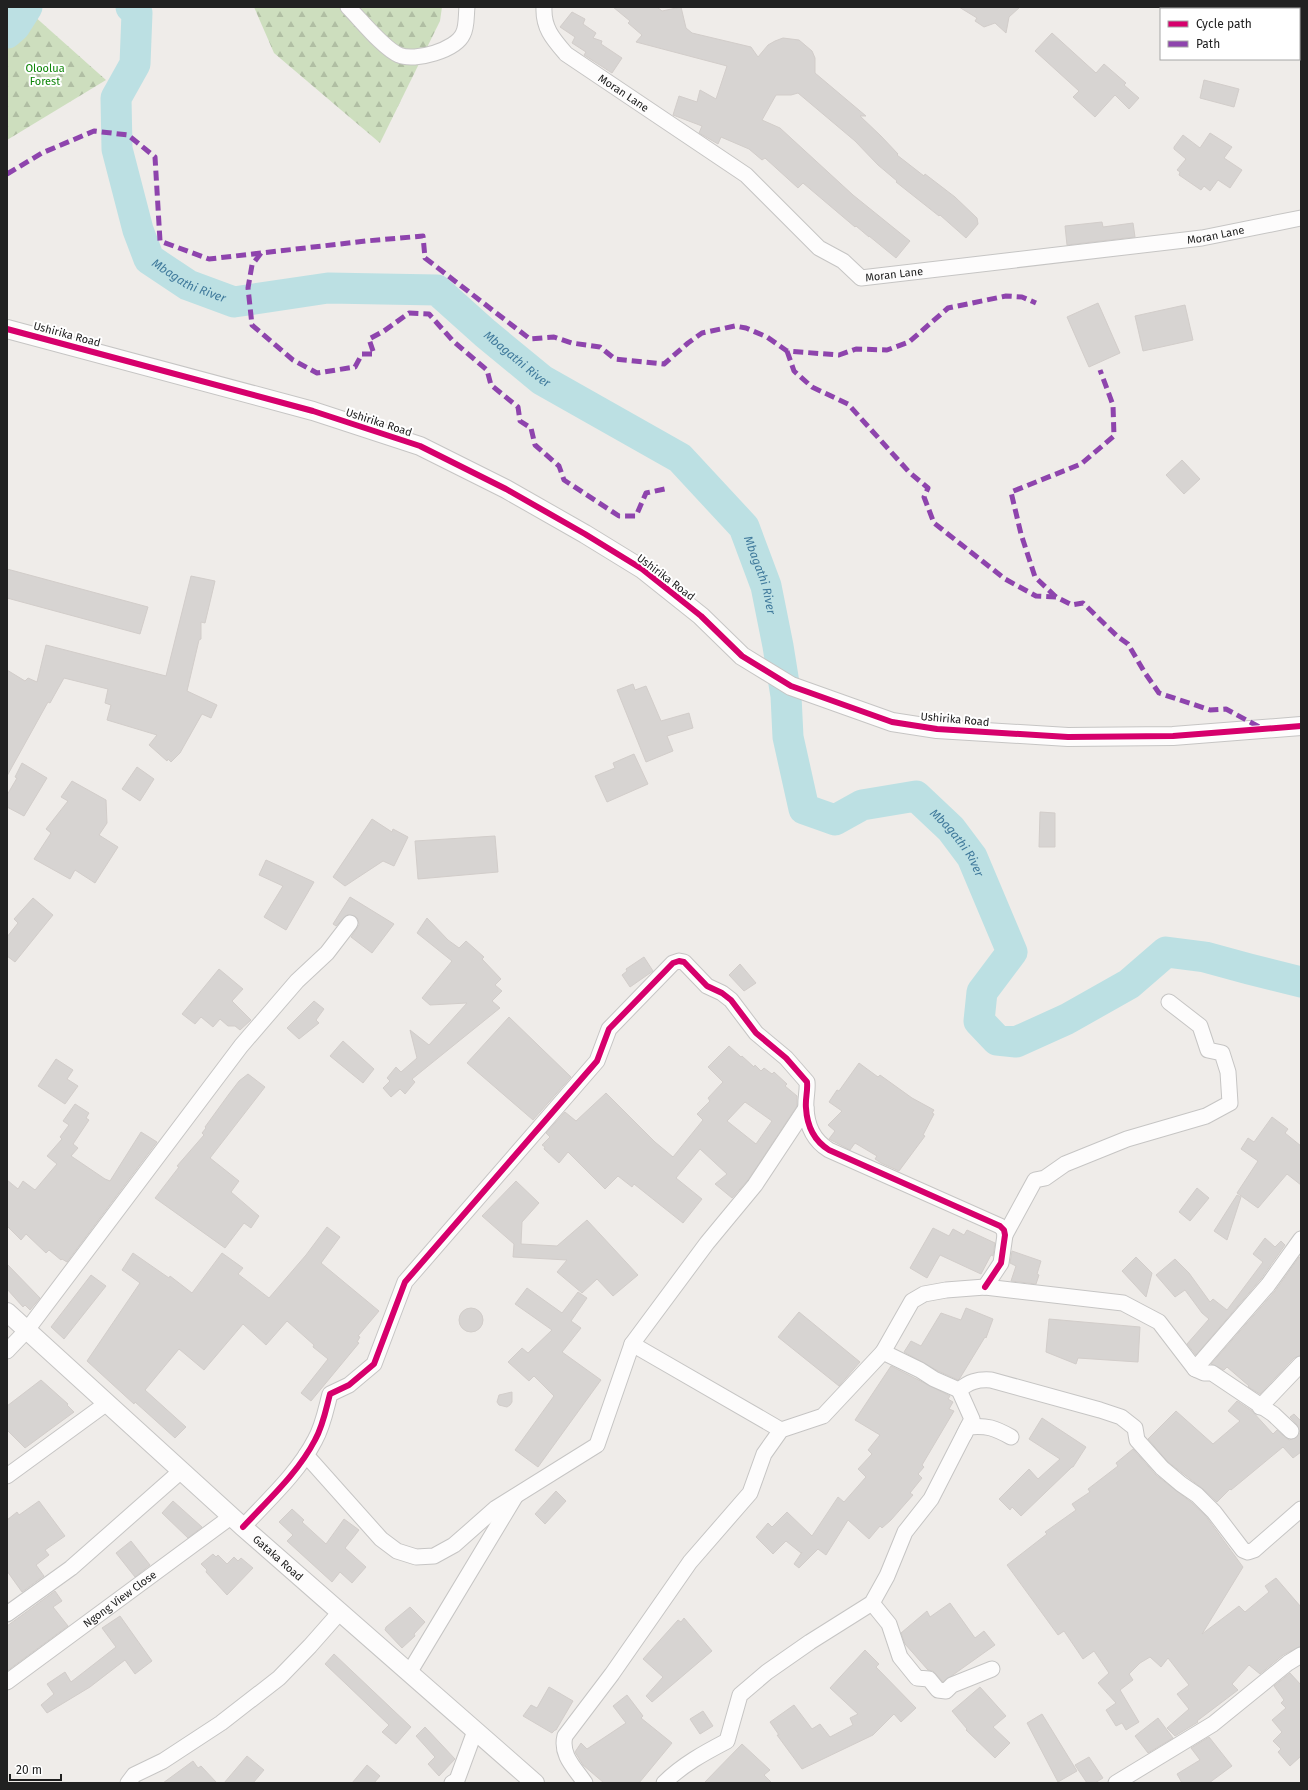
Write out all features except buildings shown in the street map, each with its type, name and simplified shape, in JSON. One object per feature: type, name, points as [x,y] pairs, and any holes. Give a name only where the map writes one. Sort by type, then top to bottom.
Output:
[{"type":"street","points":[[348,7],[383,43],[399,55],[413,58],[442,51],[456,43],[463,34],[467,7]]},
{"type":"street","name":"Moran Lane","points":[[544,7],[546,26],[551,37],[566,54],[746,175],[819,248],[843,261],[861,278],[1202,238],[1301,218]]},
{"type":"street","name":"Ushirika Road","points":[[7,329],[314,411],[420,446],[506,489],[585,534],[642,569],[701,616],[742,656],[791,686],[892,722],[937,729],[1068,737],[1173,736],[1301,726]]},
{"type":"street","points":[[7,1351],[27,1330],[241,1046],[297,981],[327,953],[350,923]]},
{"type":"street","name":"Ngong View Close","points":[[7,1682],[238,1522],[302,1462],[316,1440],[330,1394],[349,1385],[374,1364],[405,1282],[597,1061],[609,1029],[673,963],[679,961],[684,962],[707,986],[722,993],[731,1000],[756,1033],[786,1058],[807,1082],[806,1108]]},
{"type":"street","points":[[985,1287],[1001,1263],[1005,1235],[1035,1180],[1045,1178],[1065,1164],[1127,1139],[1206,1116],[1230,1103],[1228,1072],[1222,1053],[1208,1050],[1200,1026],[1170,1002]]},
{"type":"street","points":[[806,1108],[810,1131],[820,1144],[829,1150],[1000,1226],[1004,1230],[1005,1235]]},
{"type":"street","points":[[306,1455],[381,1540],[397,1551],[416,1557],[434,1556],[454,1545],[496,1508],[598,1445],[632,1344],[707,1243],[755,1184],[806,1108]]},
{"type":"street","points":[[1195,1369],[1268,1285],[1301,1239]]},
{"type":"street","points":[[585,1783],[565,1754],[563,1744],[565,1736],[612,1674],[690,1562],[750,1493],[764,1454],[781,1430],[823,1416],[883,1352],[912,1301],[924,1294],[946,1290],[985,1287],[1123,1303],[1159,1322],[1195,1369],[1204,1373],[1212,1373],[1260,1407],[1273,1414],[1291,1431]]},
{"type":"street","name":"Gataka Road","points":[[7,1312],[238,1522],[535,1783]]},
{"type":"street","points":[[632,1344],[781,1430]]},
{"type":"street","points":[[883,1352],[920,1370],[934,1380],[959,1390],[972,1419],[950,1462]]},
{"type":"street","points":[[1260,1407],[1301,1364]]},
{"type":"street","points":[[959,1390],[969,1383],[980,1379],[991,1380],[1067,1400],[1121,1417],[1135,1428],[1137,1440],[1162,1468],[1197,1495],[1214,1512],[1243,1550],[1248,1552],[1254,1550],[1301,1509]]},
{"type":"street","points":[[7,1476],[107,1403]]},
{"type":"street","points":[[664,1783],[672,1775],[703,1753],[727,1741],[740,1695],[767,1672],[810,1642],[872,1603],[888,1576],[905,1532],[931,1499],[968,1427],[981,1426],[994,1428],[1011,1437]]},
{"type":"street","points":[[7,1614],[71,1568],[181,1471]]},
{"type":"street","points":[[409,1673],[516,1495]]},
{"type":"street","points":[[872,1603],[889,1624],[900,1657],[917,1678],[929,1679],[938,1690],[946,1692],[952,1685],[992,1669]]},
{"type":"street","points":[[128,1783],[134,1775],[163,1760],[221,1723],[279,1678],[340,1612]]},
{"type":"street","points":[[1116,1783],[1213,1724],[1288,1663],[1301,1655]]},
{"type":"street","points":[[452,1783],[457,1780],[475,1731]]},
{"type":"green space","name":"Oloolua Forest","points":[[7,7],[24,7],[106,80],[7,140]]},
{"type":"green space","points":[[254,7],[442,7],[440,21],[380,143],[274,53]]},
{"type":"waterway","name":"Mbagathi River","points":[[7,33],[15,26],[27,7]]},
{"type":"waterway","name":"Mbagathi River","points":[[131,7],[137,13],[135,64],[116,98],[117,149],[138,230],[149,259],[188,285],[234,302],[328,288],[437,290],[485,333],[542,380],[680,458],[744,527],[766,586],[786,696],[788,737],[804,809],[835,820],[862,805],[916,796],[951,829],[972,857],[1012,952],[982,992],[979,1021],[997,1040],[1016,1042],[1067,1019],[1129,984],[1166,952],[1205,957],[1301,982]]},
{"type":"marked path","points":[[7,174],[42,153],[94,131],[128,135],[155,157],[160,241],[209,259],[423,236],[425,258],[530,339],[554,337],[572,343],[600,347],[615,359],[664,364],[702,333],[735,326],[746,328],[767,337],[787,351],[839,355],[856,349],[887,350],[909,342],[948,308],[1006,296],[1022,297],[1036,303]]},
{"type":"marked path","points":[[261,253],[252,265],[248,288],[252,325],[293,360],[317,373],[355,367],[362,354],[374,354],[369,339],[384,331],[409,313],[429,314],[453,341],[487,370],[491,385],[518,407],[520,421],[531,428],[535,445],[559,466],[564,480],[619,516],[636,516],[646,493],[669,488]]},
{"type":"marked path","points":[[787,351],[794,371],[812,387],[848,404],[909,472],[928,488],[924,497],[934,523],[1005,579],[1036,596],[1056,597],[1072,605],[1083,603],[1117,636],[1128,644],[1159,693],[1210,710],[1226,709],[1261,728]]},
{"type":"marked path","points":[[1056,597],[1035,577],[1021,534],[1011,492],[1081,464],[1114,436],[1113,405],[1100,370]]},
{"type":"cycle path","points":[[7,329],[313,411],[420,446],[506,489],[585,534],[642,569],[701,616],[742,656],[791,686],[892,722],[937,729],[1068,737],[1173,736],[1301,726]]},
{"type":"cycle path","points":[[243,1527],[282,1486],[308,1452],[320,1429],[330,1394],[349,1385],[374,1364],[405,1282],[597,1061],[609,1029],[673,963],[679,961],[684,962],[707,986],[722,993],[731,1000],[756,1033],[786,1058],[807,1082],[806,1105],[809,1127],[823,1146],[1000,1226],[1004,1230],[1005,1235],[1001,1263],[985,1287]]}]
